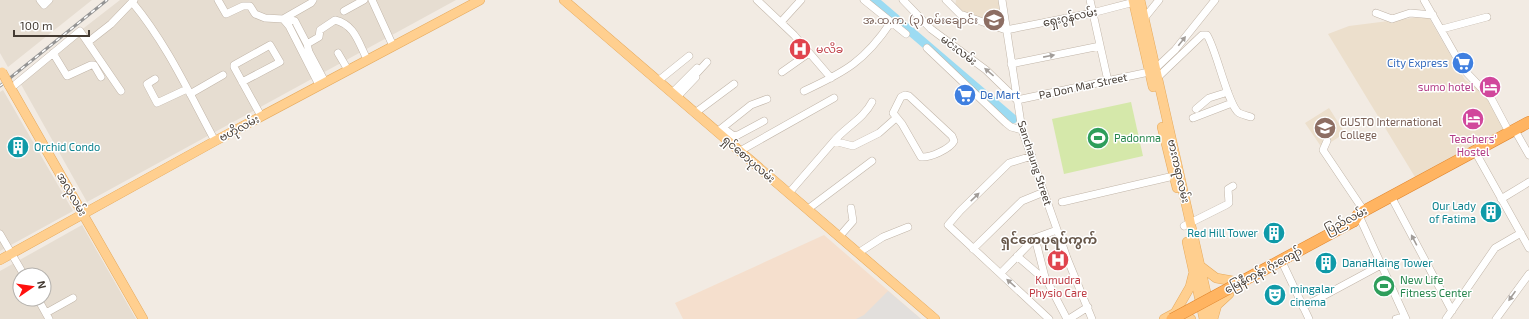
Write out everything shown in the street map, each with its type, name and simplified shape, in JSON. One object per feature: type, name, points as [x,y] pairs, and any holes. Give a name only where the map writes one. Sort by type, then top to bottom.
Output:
[{"type":"highway","name":"ပြည်လမ်း","points":[[1359,216],[1394,200],[1477,156],[1529,122]]},
{"type":"highway","name":"ပြည်လမ်း","points":[[1359,216],[1513,133],[1529,128]]},
{"type":"highway","name":"မြေနီကုန်း ဂုံးကျော်","points":[[1181,317],[1359,216]]},
{"type":"main road","name":"ဗဟိုလမ်း","points":[[0,260],[260,116],[480,0]]},
{"type":"main road","name":"ရှင်စောပုလမ်း","points":[[564,0],[674,95],[722,133],[740,151],[934,319]]},
{"type":"main road","name":"ဗားကရာလမ်း","points":[[1136,1],[1177,175],[1204,301],[1212,319]]},
{"type":"main road","name":"အလုံလမ်း","points":[[1,70],[143,319]]},
{"type":"main road","name":"ပြည်လမ်း","points":[[1164,319],[1181,317],[1232,281],[1352,216],[1359,216],[1357,224],[1229,294],[1204,301]]},
{"type":"main road","points":[[1181,317],[1196,267],[1216,278],[1232,281]]},
{"type":"main road","name":"ဗားကရာလမ်း","points":[[1212,319],[1217,306],[1229,294]]},
{"type":"main road","points":[[1204,301],[1204,319]]},
{"type":"street","points":[[40,0],[44,4],[50,0]]},
{"type":"street","points":[[218,0],[226,14],[243,6],[250,6],[255,14],[265,18],[284,21],[291,20],[295,22],[307,44],[322,83]]},
{"type":"street","points":[[284,21],[311,3],[312,0]]},
{"type":"street","points":[[344,11],[364,0]]},
{"type":"street","points":[[372,0],[393,46]]},
{"type":"street","points":[[757,0],[781,22],[831,78]]},
{"type":"street","points":[[781,22],[801,0]]},
{"type":"street","points":[[864,0],[906,34]]},
{"type":"street","name":"မင်းလမ်း","points":[[902,0],[931,29],[986,70],[1016,100]]},
{"type":"street","points":[[946,0],[960,14],[1006,30]]},
{"type":"street","name":"Sanchaung Street","points":[[1002,0],[1016,100],[1022,130],[1057,230],[1092,319]]},
{"type":"street","points":[[1090,0],[1108,81]]},
{"type":"street","points":[[1141,21],[1159,0]]},
{"type":"street","points":[[1153,73],[1175,50],[1215,0]]},
{"type":"street","points":[[1424,0],[1442,29],[1456,58],[1467,73],[1491,98],[1529,155]]},
{"type":"street","points":[[88,42],[111,24],[133,1],[150,23],[169,52],[215,141]]},
{"type":"street","name":"ရှေးဂွန်လမ်း","points":[[1006,30],[1092,13],[1136,1]]},
{"type":"street","points":[[1376,13],[1392,19],[1410,13],[1433,15]]},
{"type":"street","points":[[1442,29],[1487,17]]},
{"type":"street","points":[[307,44],[319,37],[320,30],[335,20],[346,23],[351,29],[367,59]]},
{"type":"street","points":[[284,21],[322,83]]},
{"type":"street","points":[[804,91],[831,78],[859,61],[868,53],[891,22]]},
{"type":"street","points":[[10,87],[80,31],[121,91]]},
{"type":"street","points":[[1153,73],[1197,38],[1205,34],[1213,45],[1232,103],[1240,114],[1251,117]]},
{"type":"street","points":[[242,82],[280,62],[270,45],[234,65],[242,82],[260,116]]},
{"type":"street","points":[[1011,64],[1100,46]]},
{"type":"street","points":[[928,48],[1006,123],[1011,127],[1022,130]]},
{"type":"street","points":[[338,52],[348,70]]},
{"type":"street","points":[[54,53],[67,76],[94,65],[101,77]]},
{"type":"street","points":[[782,72],[809,53]]},
{"type":"street","points":[[658,81],[689,56]]},
{"type":"street","points":[[674,95],[696,77],[696,74],[707,62]]},
{"type":"street","points":[[674,95],[699,66]]},
{"type":"street","name":"Pa Don Mar Street","points":[[1016,100],[1153,73]]},
{"type":"street","points":[[155,79],[147,84],[157,103],[189,92],[223,75]]},
{"type":"street","points":[[696,113],[734,84]]},
{"type":"street","points":[[1196,109],[1209,98],[1228,92]]},
{"type":"street","points":[[910,96],[952,136],[954,141],[953,144],[925,158],[921,157],[902,124],[896,118],[893,113],[902,97],[910,96]]},
{"type":"street","points":[[740,151],[834,98]]},
{"type":"street","points":[[722,133],[750,105],[767,99]]},
{"type":"street","points":[[789,193],[841,133],[864,114],[872,102]]},
{"type":"street","points":[[1193,118],[1232,103]]},
{"type":"street","points":[[834,141],[853,146],[879,133],[896,118]]},
{"type":"street","points":[[722,133],[739,120]]},
{"type":"street","points":[[722,133],[734,136],[764,121]]},
{"type":"street","points":[[1327,141],[1324,150],[1359,216],[1405,318],[1396,319]]},
{"type":"street","points":[[1032,156],[1009,163],[960,211],[948,225],[1049,319]]},
{"type":"street","points":[[1477,156],[1529,248]]},
{"type":"street","points":[[808,210],[872,161]]},
{"type":"street","points":[[1062,202],[1177,175]]},
{"type":"street","points":[[1501,199],[1529,182]]},
{"type":"street","points":[[1187,225],[1229,203],[1228,189],[1233,186]]},
{"type":"street","points":[[973,249],[1022,201],[1044,192]]},
{"type":"street","points":[[1394,200],[1452,312]]},
{"type":"street","points":[[839,237],[853,222],[851,208]]},
{"type":"street","points":[[858,253],[883,237],[908,227]]},
{"type":"street","points":[[1001,273],[1035,238],[1057,230]]},
{"type":"street","points":[[1446,319],[1495,248],[1521,233]]},
{"type":"street","points":[[0,234],[19,267]]},
{"type":"street","points":[[1035,238],[1045,278],[1068,319],[1088,307]]},
{"type":"street","points":[[1017,256],[1045,278]]},
{"type":"street","points":[[1283,264],[1309,319]]},
{"type":"street","points":[[1303,307],[1381,265]]},
{"type":"street","points":[[1496,319],[1529,274]]},
{"type":"street","points":[[42,307],[47,316],[73,298]]},
{"type":"shaded area","points":[[0,0],[92,0],[8,67],[0,53]]},
{"type":"shaded area","points":[[120,0],[456,0],[87,202],[18,79]]},
{"type":"shaded area","name":"အ.ထ.က. (၃) စမ်းချောင်း","points":[[956,0],[1001,0],[1005,27],[962,13],[955,7]]},
{"type":"shaded area","points":[[1428,16],[1465,80],[1490,96],[1508,128],[1415,177],[1328,34],[1349,26]]},
{"type":"shaded area","points":[[3,90],[73,211],[0,251],[0,92]]},
{"type":"shaded area","name":"GUSTO International College","points":[[1329,108],[1345,133],[1322,148],[1305,123]]},
{"type":"shaded area","points":[[82,225],[136,319],[0,319],[0,271]]},
{"type":"shaded area","points":[[824,235],[921,319],[683,319],[675,303]]},
{"type":"shaded area","points":[[888,291],[921,319],[856,319],[864,315]]},
{"type":"green space","name":"Padonma","points":[[1131,102],[1143,156],[1064,174],[1052,119]]},
{"type":"waterway","points":[[874,0],[1013,119]]},
{"type":"railway","points":[[0,86],[107,0]]},
{"type":"place","name":"အ.ထ.က. (၃) စမ်းချောင်း","points":[[994,20]]},
{"type":"place","name":"မလိခ","points":[[800,49]]},
{"type":"place","name":"City Express","points":[[1463,63]]},
{"type":"place","name":"sumo hotel","points":[[1490,87]]},
{"type":"place","name":"De Mart","points":[[965,95]]},
{"type":"place","name":"Teachers' Hostel","points":[[1473,119]]},
{"type":"place","name":"GUSTO International College","points":[[1325,128]]},
{"type":"place","name":"Padonma","points":[[1098,138]]},
{"type":"place","name":"Orchid Condo","points":[[18,147]]},
{"type":"place","name":"Our Lady of Fatima","points":[[1491,212]]},
{"type":"place","name":"Red Hill Tower","points":[[1274,233]]},
{"type":"place","name":"Kumudra Physio Care","points":[[1058,260]]},
{"type":"place","name":"DanaHlaing Tower","points":[[1326,263]]},
{"type":"place","name":"New Life Fitness Center","points":[[1384,286]]},
{"type":"place","name":"mingalar cinema","points":[[1275,295]]},
{"type":"district","name":"ရှင်စောပုရပ်ကွက်","points":[[1049,239]]}]
